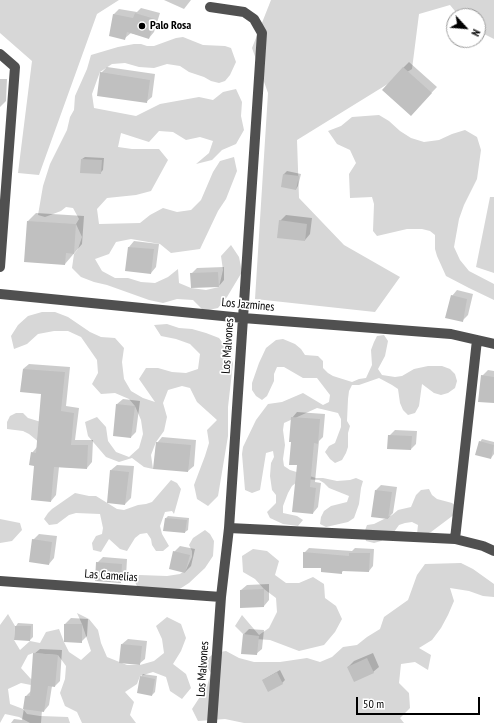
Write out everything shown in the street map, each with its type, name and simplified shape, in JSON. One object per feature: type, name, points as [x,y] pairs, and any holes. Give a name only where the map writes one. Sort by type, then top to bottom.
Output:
[{"type":"street","name":"Los Malvones","points":[[210,7],[244,12],[254,18],[262,33],[229,528],[221,597],[212,723]]},
{"type":"street","points":[[0,54],[15,67],[0,267]]},
{"type":"street","name":"Los Jazmines","points":[[0,294],[243,318],[452,334],[494,344]]},
{"type":"street","points":[[455,539],[477,340]]},
{"type":"street","points":[[229,528],[455,539],[483,546],[494,551]]},
{"type":"street","name":"Las Camelias","points":[[0,581],[221,597]]},
{"type":"shaded area","points":[[0,0],[119,0],[97,14],[39,175],[18,173],[32,61],[0,33]]},
{"type":"shaded area","points":[[271,0],[494,0],[494,39],[486,35],[486,8],[452,8],[450,5],[419,14],[412,69],[297,140],[299,198],[344,245],[400,277],[375,312],[255,299],[268,93],[252,48]]},
{"type":"shaded area","points":[[183,37],[203,45],[225,46],[231,48],[236,62],[230,75],[225,81],[219,83],[211,81],[189,72],[180,66],[167,64],[154,68],[139,67],[125,63],[112,64],[100,72],[92,94],[94,108],[136,116],[160,104],[199,97],[213,100],[223,92],[236,89],[242,102],[241,116],[244,130],[236,144],[222,150],[212,160],[196,164],[209,153],[213,141],[200,137],[186,140],[173,132],[159,131],[149,142],[121,133],[118,147],[132,149],[159,149],[168,160],[151,191],[136,195],[107,198],[97,209],[99,224],[140,223],[150,215],[163,208],[177,212],[191,210],[201,200],[213,172],[220,161],[234,157],[237,171],[226,199],[218,211],[200,249],[171,253],[160,244],[131,239],[116,242],[109,254],[95,259],[102,271],[115,278],[128,278],[141,282],[155,283],[168,277],[178,269],[179,283],[191,288],[206,290],[219,287],[223,270],[221,256],[231,245],[239,257],[242,272],[227,297],[218,308],[204,311],[193,300],[177,299],[163,303],[149,300],[81,277],[72,268],[74,254],[78,249],[82,237],[76,224],[79,219],[73,208],[66,207],[61,211],[45,217],[38,215],[43,186],[50,164],[67,130],[70,117],[74,110],[75,96],[87,69],[91,55],[134,44],[154,46]]},
{"type":"shaded area","points":[[379,115],[411,138],[424,142],[439,140],[465,130],[477,137],[481,150],[477,179],[459,219],[454,247],[460,260],[469,271],[494,284],[494,300],[446,276],[435,249],[435,235],[430,231],[422,229],[407,229],[377,236],[373,231],[374,204],[372,197],[350,198],[349,174],[356,163],[350,150],[337,144],[328,131],[341,126],[352,117]]},
{"type":"shaded area","points":[[490,197],[494,197],[494,273],[476,267]]},
{"type":"shaded area","points":[[42,312],[55,312],[68,317],[90,332],[101,337],[115,338],[124,348],[122,362],[124,379],[131,391],[143,398],[155,402],[139,379],[146,368],[158,368],[172,372],[186,373],[198,369],[200,354],[190,344],[161,336],[154,325],[167,324],[179,328],[192,329],[219,338],[227,349],[233,363],[228,407],[228,436],[218,496],[208,506],[197,499],[194,485],[209,443],[207,430],[217,420],[197,402],[190,388],[182,386],[168,390],[163,403],[167,417],[164,431],[156,442],[151,455],[153,469],[144,467],[132,458],[119,462],[106,457],[88,436],[85,422],[97,417],[106,427],[108,441],[116,452],[129,457],[139,448],[143,434],[141,420],[135,406],[129,399],[115,393],[101,394],[92,384],[98,373],[97,360],[81,337],[68,331],[54,331],[38,334],[27,344],[14,349],[11,336],[18,325],[28,316]]},
{"type":"shaded area","points":[[384,335],[388,341],[385,356],[378,369],[382,375],[395,377],[402,376],[414,369],[428,366],[442,366],[450,369],[455,374],[457,381],[455,388],[448,393],[441,395],[434,393],[422,384],[419,406],[415,413],[408,415],[403,410],[400,403],[398,389],[379,378],[359,385],[352,385],[349,391],[348,399],[347,421],[350,426],[348,433],[348,447],[342,460],[335,463],[325,452],[329,446],[335,443],[341,427],[341,419],[338,413],[317,408],[284,423],[284,466],[290,470],[316,478],[337,481],[356,478],[363,481],[359,504],[354,518],[348,522],[326,527],[320,524],[324,511],[331,506],[347,502],[349,496],[329,488],[319,480],[304,479],[292,486],[283,506],[283,513],[297,516],[303,520],[298,526],[283,524],[270,518],[267,512],[276,503],[276,495],[272,490],[270,476],[271,463],[274,457],[273,451],[266,453],[260,490],[252,493],[245,490],[242,454],[243,447],[256,420],[268,404],[282,402],[303,393],[323,405],[329,402],[330,395],[317,378],[303,378],[284,367],[277,367],[274,374],[274,381],[267,396],[262,400],[256,396],[252,390],[252,383],[266,348],[276,340],[283,339],[295,344],[305,355],[318,356],[323,361],[323,368],[328,373],[352,382],[366,378],[372,365],[371,350],[374,342],[377,336]]},
{"type":"shaded area","points":[[16,413],[23,413],[28,418],[41,422],[40,443],[23,431],[7,429],[7,422],[10,416]]},
{"type":"shaded area","points":[[171,480],[177,483],[181,489],[174,514],[172,511],[165,512],[160,526],[162,534],[169,546],[163,551],[156,551],[147,533],[140,534],[135,538],[127,551],[120,549],[109,539],[101,552],[93,550],[92,543],[96,536],[102,534],[103,528],[100,514],[76,513],[69,515],[57,524],[49,525],[44,519],[52,509],[75,493],[96,496],[117,509],[124,510],[152,502]]},
{"type":"shaded area","points":[[429,489],[432,495],[437,499],[452,503],[457,507],[455,514],[431,532],[424,535],[417,534],[418,525],[412,522],[399,525],[394,532],[381,541],[374,543],[366,541],[364,533],[367,525],[374,524],[392,515],[398,510],[411,507],[416,495],[421,490]]},
{"type":"shaded area","points":[[0,519],[20,523],[22,530],[12,541],[0,543]]},
{"type":"shaded area","points":[[205,530],[210,534],[214,541],[213,556],[205,568],[189,583],[175,592],[139,590],[134,580],[139,575],[167,576],[180,574],[186,570],[192,557],[192,551],[189,545],[193,538]]},
{"type":"shaded area","points":[[253,549],[267,551],[279,561],[275,575],[286,583],[299,583],[313,577],[324,584],[325,598],[336,606],[342,619],[335,632],[324,645],[299,651],[270,640],[256,639],[243,634],[235,626],[242,615],[259,635],[269,628],[277,612],[276,598],[264,589],[255,579],[243,572],[242,556]]},
{"type":"shaded area","points":[[461,563],[473,569],[494,584],[494,597],[483,596],[469,591],[450,588],[454,601],[448,615],[432,640],[419,648],[431,655],[428,670],[415,662],[401,664],[399,683],[409,693],[410,708],[400,718],[404,723],[244,723],[225,719],[198,721],[192,709],[207,686],[211,673],[204,662],[214,653],[226,651],[239,658],[254,662],[280,662],[307,658],[320,662],[332,657],[343,647],[357,645],[380,629],[384,617],[408,600],[417,575],[425,564]]},
{"type":"shaded area","points":[[77,613],[89,619],[98,630],[101,643],[107,657],[127,665],[140,665],[154,661],[164,653],[162,639],[156,626],[167,617],[181,624],[186,638],[181,651],[173,664],[186,674],[191,688],[182,699],[170,691],[166,677],[153,672],[140,676],[137,684],[125,692],[134,702],[130,715],[136,723],[82,723],[77,712],[65,706],[60,693],[65,679],[66,666],[58,655],[33,653],[28,655],[21,668],[40,687],[46,699],[31,685],[21,683],[8,689],[10,704],[23,709],[27,714],[68,717],[70,723],[30,723],[19,717],[5,714],[0,723],[0,625],[8,614],[15,626],[14,640],[20,650],[30,641],[40,643],[46,632],[59,629],[69,652],[81,660],[91,651]]},
{"type":"building","points":[[135,13],[155,19],[149,39],[127,32],[125,40],[109,36],[113,14],[133,18]]},
{"type":"building","points":[[403,67],[432,93],[411,116],[382,90]]},
{"type":"building","points":[[100,72],[150,80],[147,103],[97,96]]},
{"type":"building","points":[[81,159],[102,160],[101,174],[80,173]]},
{"type":"building","points":[[283,174],[299,176],[296,190],[281,187]]},
{"type":"building","points":[[279,220],[307,224],[305,241],[277,238]]},
{"type":"building","points":[[27,221],[76,224],[74,254],[66,253],[65,265],[24,262]]},
{"type":"building","points":[[128,247],[154,249],[151,274],[125,271]]},
{"type":"building","points":[[218,272],[219,287],[191,288],[190,273]]},
{"type":"building","points":[[451,295],[467,299],[463,322],[445,318]]},
{"type":"building","points":[[23,369],[65,372],[61,411],[74,413],[71,445],[88,445],[87,469],[54,467],[51,502],[31,500],[34,466],[29,465],[31,452],[36,453],[41,394],[20,392]]},
{"type":"building","points":[[481,375],[494,377],[494,403],[478,402]]},
{"type":"building","points":[[116,404],[135,406],[131,438],[113,436]]},
{"type":"building","points":[[291,417],[320,419],[318,444],[314,443],[310,487],[316,488],[313,514],[292,512],[297,465],[289,465]]},
{"type":"building","points":[[388,435],[412,436],[411,450],[387,449]]},
{"type":"building","points":[[479,441],[494,445],[491,459],[475,455]]},
{"type":"building","points":[[156,442],[191,445],[188,472],[153,469]]},
{"type":"building","points":[[110,470],[129,472],[125,505],[107,503]]},
{"type":"building","points":[[375,490],[392,492],[388,519],[371,517]]},
{"type":"building","points":[[165,518],[187,520],[185,533],[163,531]]},
{"type":"building","points":[[32,539],[52,542],[49,565],[29,562]]},
{"type":"building","points":[[173,551],[190,555],[185,573],[169,569]]},
{"type":"building","points":[[303,552],[349,556],[349,553],[370,553],[369,572],[342,571],[342,574],[321,572],[321,568],[303,568]]},
{"type":"building","points":[[96,562],[122,564],[121,583],[95,581]]},
{"type":"building","points":[[264,589],[264,607],[240,608],[240,590]]},
{"type":"building","points":[[64,624],[82,624],[82,643],[64,642]]},
{"type":"building","points":[[15,626],[31,626],[30,641],[14,640]]},
{"type":"building","points":[[243,634],[259,636],[257,655],[241,654]]},
{"type":"building","points":[[121,644],[142,646],[140,665],[119,663]]},
{"type":"building","points":[[33,653],[58,655],[55,687],[48,686],[44,712],[23,709],[25,696],[30,696]]},
{"type":"building","points":[[367,658],[374,673],[354,682],[347,667]]},
{"type":"building","points":[[277,672],[283,684],[268,692],[262,680]]},
{"type":"building","points":[[140,676],[155,679],[152,696],[137,693]]},
{"type":"place","name":"Palo Rosa","points":[[142,26]]}]
